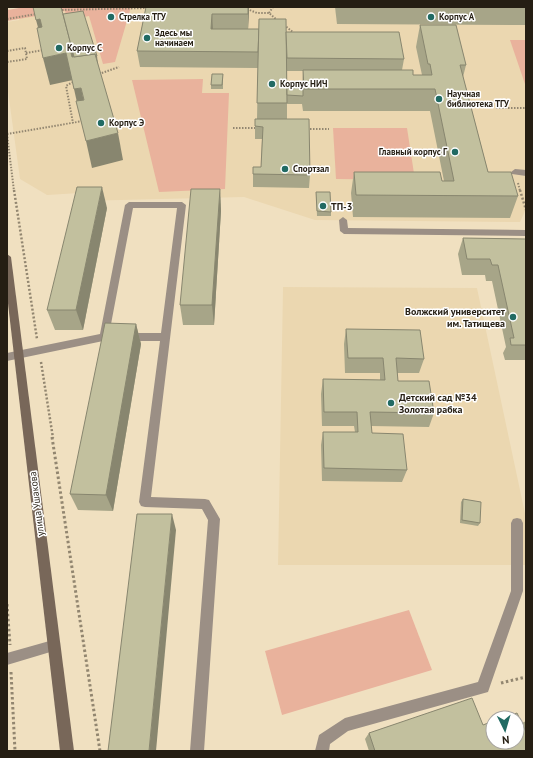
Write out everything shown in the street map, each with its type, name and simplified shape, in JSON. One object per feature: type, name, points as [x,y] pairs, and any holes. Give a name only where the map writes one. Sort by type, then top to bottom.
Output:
[{"type":"street","name":"улица Ушакова","points":[[7,257],[66,751]]},
{"type":"lane","points":[[515,172],[526,173]]},
{"type":"lane","points":[[105,337],[130,205],[182,205],[145,502],[206,504],[214,519],[197,751]]},
{"type":"lane","points":[[343,220],[344,231],[526,233]]},
{"type":"lane","points":[[7,357],[105,337],[166,338]]},
{"type":"lane","points":[[322,751],[324,740],[345,725],[483,687],[517,591],[517,523]]},
{"type":"lane","points":[[9,658],[53,646]]},
{"type":"path","points":[[269,13],[273,7]]},
{"type":"path","points":[[58,10],[152,8]]},
{"type":"path","points":[[240,9],[248,9],[257,13],[269,13],[297,36]]},
{"type":"path","points":[[7,19],[39,14]]},
{"type":"path","points":[[7,51],[26,48],[27,59],[7,62]]},
{"type":"path","points":[[26,53],[48,50]]},
{"type":"path","points":[[97,75],[119,67]]},
{"type":"path","points":[[73,82],[66,86],[73,123]]},
{"type":"path","points":[[496,108],[526,108]]},
{"type":"path","points":[[89,120],[7,134],[100,751]]},
{"type":"path","points":[[233,128],[257,128]]},
{"type":"path","points":[[305,129],[329,129]]},
{"type":"path","points":[[515,172],[526,210]]},
{"type":"path","points":[[7,604],[15,751]]},
{"type":"path","points":[[483,687],[526,677]]},
{"type":"shaded area","points":[[18,7],[526,7],[526,209],[520,222],[315,220],[244,197],[80,201],[79,193],[47,195],[20,179],[7,84],[7,22],[19,20]]},
{"type":"shaded area","points":[[25,7],[131,7],[115,62],[103,64],[89,16],[67,20],[65,11],[7,21],[7,10]]},
{"type":"shaded area","points":[[510,40],[526,40],[526,87]]},
{"type":"shaded area","points":[[203,79],[202,93],[229,93],[225,189],[159,192],[132,80]]},
{"type":"shaded area","points":[[333,128],[407,128],[415,180],[336,179]]},
{"type":"shaded area","name":"Детский сад №34 Золотая рабка","points":[[283,287],[477,288],[526,518],[526,565],[278,565]]},
{"type":"shaded area","points":[[409,610],[432,670],[282,715],[265,651]]},
{"type":"building","points":[[33,7],[61,7],[73,52],[71,53],[72,57],[95,54],[118,133],[86,141],[76,101],[84,100],[81,88],[74,89],[66,53],[43,58],[37,28],[42,27],[40,19],[36,20]]},
{"type":"building","points":[[146,7],[248,7],[248,14],[212,14],[211,29],[259,29],[258,52],[137,51]]},
{"type":"building","points":[[83,11],[97,56],[95,54],[74,57],[63,14]]},
{"type":"building","name":"Корпус НИЧ","points":[[259,19],[286,19],[287,103],[257,103]]},
{"type":"building","points":[[420,25],[456,25],[466,65],[460,65],[488,172],[511,172],[518,196],[356,195],[354,172],[440,172],[442,181],[454,181],[435,89],[304,89],[303,70],[413,70],[413,75],[432,75],[430,64],[428,64]]},
{"type":"building","points":[[286,32],[399,32],[404,59],[287,58]]},
{"type":"building","points":[[212,74],[223,74],[222,85],[211,85]]},
{"type":"building","points":[[287,88],[303,88],[303,96],[287,95]]},
{"type":"building","name":"Спортзал","points":[[255,119],[309,119],[310,175],[253,174],[253,167],[261,167],[263,127],[255,126]]},
{"type":"building","points":[[77,187],[102,187],[76,310],[47,310]]},
{"type":"building","points":[[191,189],[220,189],[212,305],[180,305]]},
{"type":"building","name":"ТП-3","points":[[316,192],[330,192],[331,212],[317,211]]},
{"type":"building","points":[[463,238],[526,239],[526,345],[511,345],[510,338],[514,338],[498,265],[492,265],[490,259],[467,259]]},
{"type":"building","points":[[105,323],[136,324],[106,495],[70,494]]},
{"type":"building","points":[[346,329],[420,330],[424,359],[396,358],[398,381],[429,381],[434,413],[370,412],[372,433],[403,434],[407,470],[324,468],[323,432],[358,432],[357,412],[324,412],[323,379],[385,380],[383,358],[348,358]]},
{"type":"building","points":[[463,499],[481,502],[480,523],[462,520]]},
{"type":"building","points":[[137,514],[172,514],[149,751],[108,751]]},
{"type":"building","points":[[472,698],[483,725],[485,724],[485,750],[525,750],[525,730],[526,751],[375,751],[369,733]]},
{"type":"place","name":"Стрелка ТГУ","points":[[111,17]]},
{"type":"place","name":"Корпус А","points":[[431,17]]},
{"type":"place","name":"Здесь мы начинаем","points":[[147,38]]},
{"type":"place","name":"Корпус С","points":[[59,48]]},
{"type":"place","name":"Корпус НИЧ","points":[[272,84]]},
{"type":"place","name":"Научная библиотека ТГУ","points":[[439,99]]},
{"type":"place","name":"Корпус Э","points":[[101,123]]},
{"type":"place","name":"Главный корпус Г","points":[[455,152]]},
{"type":"place","name":"Спортзал","points":[[285,169]]},
{"type":"place","name":"ТП-3","points":[[323,206]]},
{"type":"place","name":"Волжский университет им. Татищева","points":[[513,317]]},
{"type":"place","name":"Детский сад №34 Золотая рабка","points":[[391,403]]}]
